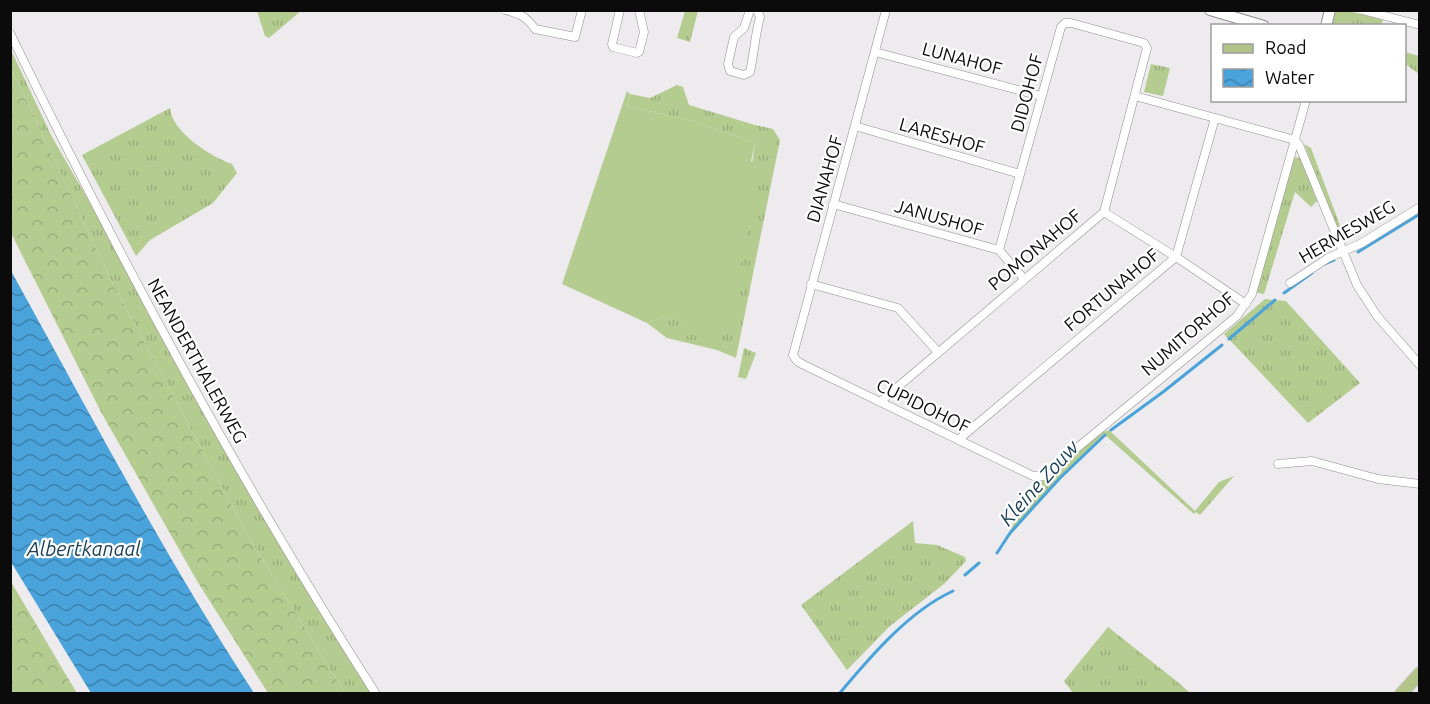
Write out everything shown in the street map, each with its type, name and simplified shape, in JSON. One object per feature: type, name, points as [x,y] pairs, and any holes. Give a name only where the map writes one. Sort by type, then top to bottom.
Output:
[{"type":"main road","points":[[1401,693],[1419,673]]},
{"type":"street","points":[[505,10],[522,14],[535,28],[574,37],[582,10]]},
{"type":"street","points":[[620,10],[613,47],[637,53],[644,32],[639,10]]},
{"type":"street","points":[[750,10],[744,28],[735,37],[728,63],[730,71],[744,75],[750,72],[757,43],[754,36],[760,17],[757,10]]},
{"type":"street","name":"DIANAHOF","points":[[794,355],[811,284],[886,10]]},
{"type":"street","points":[[1210,10],[1257,24]]},
{"type":"street","points":[[1362,10],[1419,25]]},
{"type":"street","name":"DIDOHOF","points":[[999,250],[1061,27],[1065,23],[1071,23],[1144,43]]},
{"type":"street","name":"NEANDERTHALERWEG","points":[[10,33],[144,298],[314,597],[376,693]]},
{"type":"street","name":"POMONAHOF","points":[[880,402],[1104,212],[1147,48],[1144,43]]},
{"type":"street","name":"LUNAHOF","points":[[875,52],[1041,96]]},
{"type":"street","points":[[1135,96],[1295,140],[1357,285],[1377,316],[1419,365]]},
{"type":"street","name":"NUMITORHOF","points":[[1043,476],[1237,316],[1246,304],[1252,294],[1305,102]]},
{"type":"street","name":"FORTUNAHOF","points":[[958,440],[1176,257],[1215,118]]},
{"type":"street","name":"LARESHOF","points":[[855,126],[1020,174]]},
{"type":"street","name":"JANUSHOF","points":[[833,204],[999,250],[1024,279]]},
{"type":"street","name":"HERMESWEG","points":[[1290,283],[1328,258],[1381,232],[1419,207]]},
{"type":"street","points":[[1104,212],[1246,304]]},
{"type":"street","points":[[811,284],[897,308],[938,352]]},
{"type":"street","name":"CUPIDOHOF","points":[[794,355],[797,361],[804,365],[1033,477],[1043,476]]},
{"type":"street","points":[[1278,464],[1312,461],[1378,479],[1419,484]]},
{"type":"green space","points":[[257,10],[301,11],[269,38],[265,36]]},
{"type":"green space","points":[[685,11],[698,11],[690,42],[677,38]]},
{"type":"green space","points":[[1336,11],[1349,11],[1383,20],[1381,24],[1332,24]]},
{"type":"green space","points":[[10,48],[52,137],[115,246],[155,322],[373,693],[345,693],[251,541],[112,282],[11,68]]},
{"type":"green space","points":[[1406,52],[1419,56],[1419,74],[1406,65]]},
{"type":"green space","points":[[1151,64],[1170,68],[1163,96],[1144,92]]},
{"type":"green space","points":[[11,68],[112,282],[251,541],[345,693],[268,693],[197,581],[101,412],[11,233]]},
{"type":"green space","points":[[677,85],[683,87],[689,105],[773,129],[780,140],[736,358],[717,350],[667,338],[647,323],[663,317],[727,331],[755,143],[696,122],[627,106],[630,94],[650,98]]},
{"type":"green space","points":[[627,91],[630,94],[627,106],[696,122],[755,143],[751,161],[761,170],[727,332],[663,317],[647,323],[562,284]]},
{"type":"green space","points":[[170,108],[172,117],[185,134],[204,150],[232,164],[237,173],[213,203],[150,240],[136,256],[82,155]]},
{"type":"green space","points":[[1304,144],[1311,148],[1347,244],[1341,239]]},
{"type":"green space","points":[[1293,157],[1301,158],[1317,201],[1311,207],[1295,192],[1264,294],[1254,292]]},
{"type":"green space","points":[[1265,299],[1286,301],[1360,383],[1308,423],[1224,334]]},
{"type":"green space","points":[[744,348],[756,353],[746,379],[738,377]]},
{"type":"green space","points":[[1109,430],[1195,511],[1219,482],[1234,476],[1200,515],[1196,512],[1194,514],[1104,434],[1048,491],[1004,543],[1034,483],[1040,483],[1101,433]]},
{"type":"green space","points":[[913,521],[915,543],[937,545],[965,557],[966,561],[944,584],[890,626],[847,670],[801,605]]},
{"type":"green space","points":[[10,580],[69,680],[77,693],[11,693]]},
{"type":"green space","points":[[1108,627],[1190,693],[1073,693],[1064,681]]},
{"type":"water","name":"Albertkanaal","points":[[10,269],[159,537],[254,693],[91,693],[11,562]]},
{"type":"waterway","name":"Kleine Zouw","points":[[1358,252],[1420,214]]},
{"type":"waterway","name":"Kleine Zouw","points":[[1324,264],[1334,260]]},
{"type":"waterway","name":"Kleine Zouw","points":[[1284,293],[1312,273]]},
{"type":"waterway","name":"Kleine Zouw","points":[[1229,339],[1275,300]]},
{"type":"waterway","name":"Kleine Zouw","points":[[1111,430],[1222,345]]},
{"type":"waterway","name":"Kleine Zouw","points":[[997,553],[1010,533],[1060,478],[1105,435]]},
{"type":"waterway","name":"Kleine Zouw","points":[[965,575],[979,563]]},
{"type":"waterway","name":"Kleine Zouw","points":[[839,694],[891,636],[921,610],[953,591]]}]
